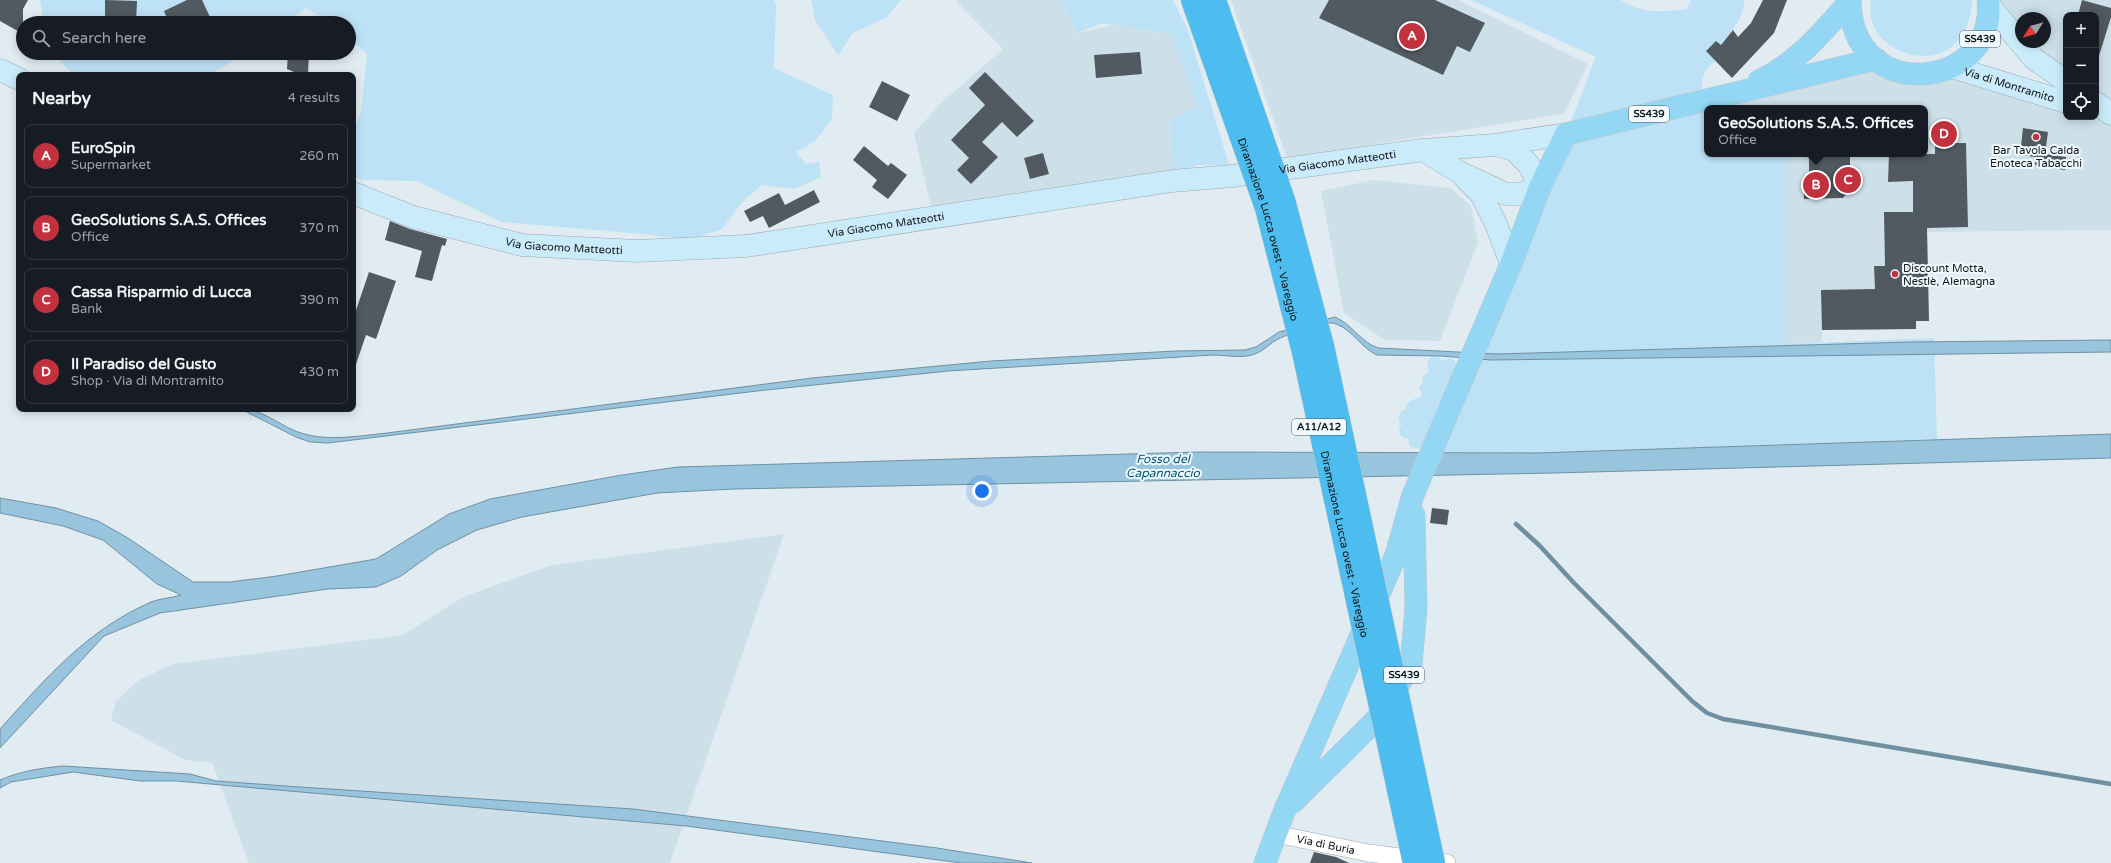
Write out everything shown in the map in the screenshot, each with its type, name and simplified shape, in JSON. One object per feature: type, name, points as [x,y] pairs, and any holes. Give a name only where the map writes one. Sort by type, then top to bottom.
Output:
[{"type":"highway","name":"Diramazione Lucca ovest - Viareggio","points":[[1192,0],[1266,208],[1303,352],[1414,863]]},
{"type":"highway","name":"Diramazione Lucca ovest - Viareggio","points":[[1214,0],[1284,200],[1323,346],[1434,863]]},
{"type":"main road","name":"SS439","points":[[1850,0],[1852,23],[1861,43],[1876,60],[1892,69],[1910,74],[1931,74],[1952,67],[1968,56],[1979,41],[1987,24],[1989,2]]},
{"type":"main road","name":"SS439","points":[[1733,93],[1765,78],[1792,62],[1814,41],[1850,0]]},
{"type":"main road","name":"Via di Montramito","points":[[1989,2],[2034,59],[2063,79]]},
{"type":"main road","name":"SS439","points":[[1265,863],[1284,812],[1396,555],[1413,495],[1511,264],[1540,187],[1566,134],[1876,60]]},
{"type":"main road","name":"Via di Montramito","points":[[1952,67],[2063,101]]},
{"type":"main road","points":[[0,70],[16,78]]},
{"type":"main road","points":[[2099,105],[2111,115]]},
{"type":"main road","points":[[2099,113],[2111,115]]},
{"type":"main road","name":"Via Giacomo Matteotti","points":[[356,194],[413,217],[522,246],[638,251],[746,246],[1172,181],[1232,176],[1423,150],[1495,145],[1566,134]]},
{"type":"main road","name":"Via Giacomo Matteotti","points":[[1495,145],[1514,150],[1529,165],[1540,187]]},
{"type":"main road","points":[[1423,150],[1459,172],[1506,194],[1520,194],[1540,187]]},
{"type":"main road","points":[[1459,172],[1481,194],[1496,224],[1511,264]]},
{"type":"main road","name":"SS439","points":[[1284,812],[1376,719],[1411,665],[1416,608],[1413,495]]},
{"type":"street","name":"Via di Buria","points":[[1276,834],[1368,853],[1447,863]]},
{"type":"shaded area","points":[[40,0],[773,0],[776,5],[774,68],[833,95],[832,119],[815,141],[796,152],[806,164],[819,162],[821,177],[794,189],[762,185],[744,200],[722,229],[689,240],[643,234],[501,222],[417,181],[360,180],[356,176],[356,125],[361,113],[367,54],[356,44],[356,16],[320,16],[306,8],[295,16],[43,16]]},
{"type":"shaded area","points":[[811,0],[901,0],[887,17],[853,33],[838,55],[815,20]]},
{"type":"shaded area","points":[[955,0],[1060,0],[1077,33],[1112,25],[1172,35],[1198,107],[1169,122],[1175,179],[932,212],[914,133],[940,104],[1003,49]]},
{"type":"shaded area","points":[[1060,0],[1173,0],[1188,30],[1229,165],[1197,165],[1175,179],[1169,122],[1197,106],[1172,35],[1103,23],[1077,33]]},
{"type":"shaded area","points":[[1231,0],[1458,0],[1588,64],[1564,114],[1287,158]]},
{"type":"shaded area","points":[[1471,0],[1621,0],[1628,5],[1644,10],[1670,11],[1687,9],[1691,0],[1744,0],[1742,13],[1733,29],[1721,45],[1716,41],[1716,61],[1706,69],[1702,80],[1703,100],[1706,105],[1704,105],[1704,157],[1786,157],[1785,344],[1934,338],[1937,439],[1537,453],[1430,452],[1566,134],[1596,57]]},
{"type":"shaded area","points":[[1871,0],[1972,0],[1966,28],[1953,46],[1936,54],[1916,56],[1897,50],[1881,38],[1872,21]]},
{"type":"shaded area","points":[[1988,0],[2111,0],[2111,114],[2099,105],[2099,12],[2063,12],[2063,79],[2034,58],[2026,48],[2051,48],[2051,12],[2015,12],[2015,36],[1989,5]]},
{"type":"shaded area","points":[[1876,59],[1952,67],[2063,101],[2063,120],[2099,120],[2099,113],[2111,116],[2111,230],[1927,232],[1929,321],[1916,321],[1916,329],[1822,330],[1822,342],[1785,344],[1786,157],[1928,157],[1928,105],[1724,105]]},
{"type":"shaded area","points":[[59,60],[233,60],[214,72],[71,72]]},
{"type":"shaded area","points":[[1373,180],[1450,188],[1471,206],[1478,242],[1440,341],[1385,340],[1344,313],[1321,191]]},
{"type":"shaded area","points":[[1438,356],[1442,361],[1451,358],[1456,362],[1455,370],[1447,390],[1445,391],[1442,403],[1437,404],[1440,406],[1425,443],[1421,448],[1414,449],[1409,445],[1409,438],[1405,439],[1400,435],[1399,428],[1402,424],[1399,421],[1399,415],[1403,410],[1406,410],[1406,406],[1410,401],[1422,396],[1419,387],[1423,383],[1422,377],[1429,372],[1427,362],[1431,357]]},
{"type":"shaded area","points":[[784,534],[670,863],[249,863],[212,763],[185,760],[111,720],[116,701],[139,680],[173,664],[403,635],[463,597],[552,565]]},
{"type":"water","points":[[1335,317],[1347,324],[1367,342],[1379,348],[1497,354],[1909,342],[2111,340],[2111,352],[1491,360],[1441,356],[1377,355],[1366,348],[1347,330],[1331,323],[1316,325],[1290,334],[1278,339],[1258,353],[1245,356],[1213,355],[948,371],[757,391],[328,443],[310,442],[296,437],[247,412],[263,414],[291,429],[309,435],[331,438],[353,437],[812,378],[991,361],[1175,351],[1245,350],[1256,347],[1279,332]]},
{"type":"water","name":"Fosso del Capannaccio","points":[[2111,434],[2111,458],[1554,473],[734,489],[657,493],[522,517],[477,530],[437,550],[401,576],[376,587],[328,589],[160,613],[104,636],[0,748],[0,729],[51,674],[87,641],[128,613],[151,602],[181,595],[157,584],[103,540],[63,526],[0,513],[0,498],[56,508],[98,521],[128,538],[193,582],[230,582],[277,576],[376,559],[449,514],[490,499],[622,475],[678,467],[1198,452],[1537,453]]},
{"type":"water","points":[[63,766],[190,774],[216,781],[633,809],[937,848],[1032,863],[961,863],[686,826],[176,781],[140,781],[73,772],[11,782],[0,788],[0,780],[16,774],[31,770]]},
{"type":"building","points":[[0,0],[28,0],[23,9],[23,16],[16,16],[16,30],[0,21]]},
{"type":"building","points":[[105,0],[137,1],[136,16],[105,16]]},
{"type":"building","points":[[187,0],[202,0],[210,16],[166,16],[164,11]]},
{"type":"building","points":[[1329,0],[1435,0],[1485,23],[1470,52],[1457,46],[1443,75],[1319,18]]},
{"type":"building","points":[[1763,0],[1787,0],[1774,33],[1732,78],[1706,51],[1716,41],[1721,45],[1733,30],[1738,37],[1751,23]]},
{"type":"building","points":[[2082,0],[2111,8],[2111,17],[2099,56],[2099,12],[2079,12]]},
{"type":"building","points":[[1140,52],[1142,74],[1096,78],[1094,55]]},
{"type":"building","points":[[288,60],[309,60],[308,72],[294,72],[287,69]]},
{"type":"building","points":[[985,72],[1034,121],[1017,137],[1002,122],[982,142],[998,157],[971,184],[957,170],[969,158],[951,140],[985,105],[969,88]]},
{"type":"building","points":[[882,81],[910,95],[897,121],[869,107]]},
{"type":"building","points":[[1939,127],[1952,127],[1951,143],[1966,143],[1968,227],[1927,228],[1929,321],[1916,321],[1916,329],[1822,330],[1821,290],[1875,289],[1874,266],[1885,266],[1884,212],[1913,212],[1913,181],[1888,182],[1889,157],[1928,157],[1928,154],[1935,154],[1935,139],[1939,139]]},
{"type":"building","points":[[2023,128],[2048,132],[2045,154],[2066,157],[2065,170],[2035,165],[2036,157],[2020,155]]},
{"type":"building","points":[[864,146],[888,166],[891,163],[907,175],[888,199],[872,187],[877,180],[853,160]]},
{"type":"building","points":[[1043,153],[1049,174],[1030,179],[1024,158]]},
{"type":"building","points":[[1850,157],[1850,189],[1843,198],[1804,199],[1803,177],[1809,176],[1809,158]]},
{"type":"building","points":[[814,190],[820,202],[769,228],[763,216],[750,222],[744,211],[779,193],[785,205]]},
{"type":"building","points":[[390,221],[410,229],[447,239],[445,246],[442,245],[432,281],[415,277],[422,251],[385,240]]},
{"type":"building","points":[[369,272],[396,281],[376,339],[366,335],[356,364],[356,310]]},
{"type":"building","points":[[1432,508],[1449,510],[1447,525],[1430,523]]},
{"type":"building","points":[[1314,852],[1336,857],[1349,863],[1310,863]]},
{"type":"waterway","points":[[1516,524],[1540,546],[1574,583],[1692,701],[1707,713],[1723,719],[2111,784]]},
{"type":"place","name":"EuroSpin","points":[[1412,36]]},
{"type":"place","name":"Il Paradiso del Gusto","points":[[1944,134]]},
{"type":"place","name":"Bar Tavola Calda Enoteca Tabacchi","points":[[2036,137]]},
{"type":"place","name":"Cassa Risparmio di Lucca","points":[[1848,180]]},
{"type":"place","name":"GeoSolutions S.A.S. Offices","points":[[1816,185]]},
{"type":"place","name":"Discount Motta, Nestlè, Alemagna","points":[[1895,274]]}]
